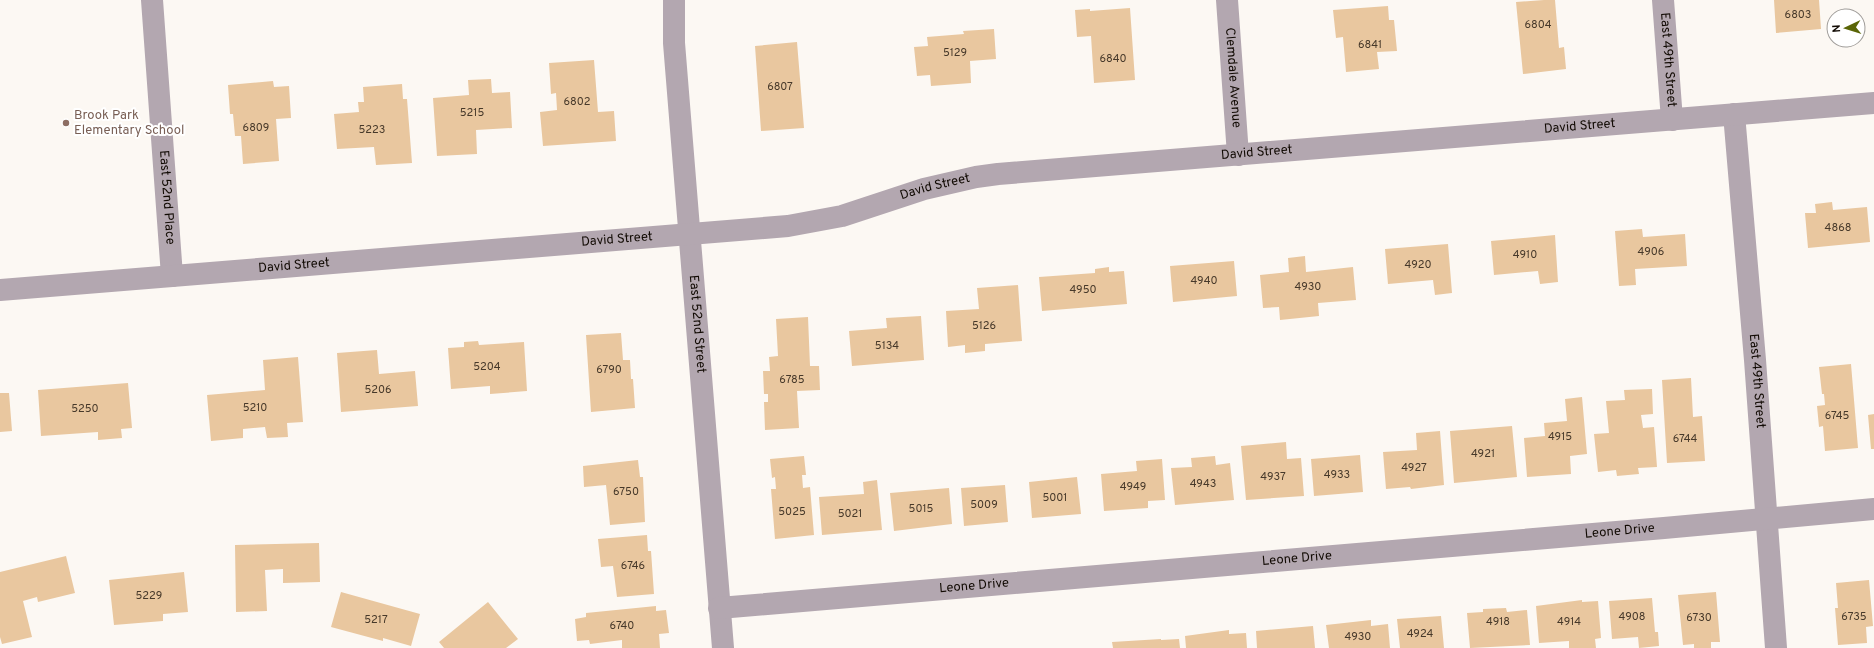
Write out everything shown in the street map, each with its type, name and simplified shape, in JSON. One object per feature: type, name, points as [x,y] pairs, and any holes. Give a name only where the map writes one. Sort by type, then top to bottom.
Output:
[{"type":"street","name":"East 52nd Place","points":[[152,0],[172,276]]},
{"type":"street","name":"East 52nd Street","points":[[674,0],[674,43],[723,648]]},
{"type":"street","name":"Clemdale Avenue","points":[[1228,0],[1238,155]]},
{"type":"street","name":"East 49th Street","points":[[1663,0],[1672,120]]},
{"type":"street","name":"David Street","points":[[0,290],[689,234],[810,222],[842,216],[924,189],[976,177],[1874,103]]},
{"type":"street","name":"East 49th Street","points":[[1734,114],[1755,360],[1776,648]]},
{"type":"street","name":"Leone Drive","points":[[720,608],[1656,529],[1874,509]]},
{"type":"building","points":[[1555,0],[1559,48],[1564,47],[1566,69],[1523,74],[1516,2]]},
{"type":"building","points":[[1774,0],[1819,0],[1821,29],[1776,33]]},
{"type":"building","points":[[1388,6],[1389,20],[1394,20],[1397,51],[1377,52],[1379,69],[1346,72],[1343,37],[1336,38],[1333,10]]},
{"type":"building","points":[[1130,8],[1135,80],[1094,83],[1091,36],[1077,37],[1075,10],[1090,9],[1090,11]]},
{"type":"building","points":[[994,29],[996,59],[970,61],[971,83],[931,86],[930,75],[917,76],[914,47],[928,46],[927,37],[964,34],[963,31]]},
{"type":"building","points":[[797,42],[804,128],[761,131],[755,46]]},
{"type":"building","points":[[594,60],[598,112],[614,111],[616,141],[543,146],[540,112],[557,110],[556,93],[551,94],[549,63]]},
{"type":"building","points":[[491,79],[492,93],[510,92],[512,128],[476,130],[477,154],[437,156],[433,98],[469,95],[468,80]]},
{"type":"building","points":[[273,81],[274,87],[289,86],[291,118],[276,119],[279,161],[243,164],[241,136],[235,136],[233,114],[230,114],[228,85]]},
{"type":"building","points":[[402,84],[403,99],[407,99],[412,163],[376,165],[374,147],[337,149],[334,114],[359,112],[358,102],[364,102],[363,87]]},
{"type":"building","points":[[1832,202],[1833,210],[1867,207],[1870,242],[1808,248],[1805,213],[1816,213],[1815,204]]},
{"type":"building","points":[[1642,229],[1643,237],[1685,234],[1687,266],[1635,269],[1636,285],[1619,286],[1615,231]]},
{"type":"building","points":[[1555,235],[1558,282],[1540,284],[1538,271],[1494,275],[1491,241]]},
{"type":"building","points":[[1448,244],[1452,293],[1435,295],[1433,280],[1388,284],[1385,249]]},
{"type":"building","points":[[1305,256],[1306,272],[1353,267],[1356,300],[1318,303],[1319,316],[1280,320],[1279,307],[1263,308],[1260,275],[1289,272],[1288,258]]},
{"type":"building","points":[[1234,261],[1237,296],[1173,302],[1170,266]]},
{"type":"building","points":[[1109,267],[1109,272],[1124,271],[1127,304],[1042,311],[1039,277],[1095,273],[1095,269]]},
{"type":"building","points":[[1018,285],[1022,341],[985,344],[985,351],[965,353],[965,345],[948,347],[946,311],[979,309],[977,288]]},
{"type":"building","points":[[921,316],[924,360],[852,366],[849,331],[887,328],[886,318]]},
{"type":"building","points":[[808,317],[810,366],[819,366],[820,390],[797,391],[799,428],[765,430],[764,402],[768,402],[768,394],[764,394],[763,371],[770,371],[769,357],[778,356],[776,319]]},
{"type":"building","points":[[621,333],[623,360],[630,360],[635,408],[591,412],[586,335]]},
{"type":"building","points":[[478,341],[479,345],[524,342],[527,391],[490,394],[490,386],[451,389],[448,348],[464,347],[464,342]]},
{"type":"building","points":[[377,350],[379,374],[415,371],[418,406],[341,412],[337,353]]},
{"type":"building","points":[[298,357],[303,422],[287,423],[288,437],[267,438],[265,427],[243,429],[243,438],[211,441],[207,395],[265,390],[263,360]]},
{"type":"building","points":[[1851,364],[1858,448],[1825,451],[1823,426],[1819,427],[1817,406],[1825,405],[1824,394],[1822,394],[1819,367]]},
{"type":"building","points":[[1691,378],[1693,417],[1702,416],[1705,461],[1667,463],[1662,380]]},
{"type":"building","points":[[128,383],[132,428],[121,429],[122,438],[98,440],[98,432],[41,436],[38,390]]},
{"type":"building","points":[[1652,389],[1653,414],[1641,415],[1643,428],[1654,427],[1657,467],[1638,468],[1639,474],[1617,476],[1616,470],[1598,472],[1594,434],[1609,433],[1606,401],[1625,400],[1624,390]]},
{"type":"building","points":[[0,393],[9,393],[12,431],[0,432]]},
{"type":"building","points":[[1582,397],[1587,454],[1570,456],[1571,474],[1527,477],[1524,438],[1545,436],[1544,423],[1567,421],[1565,399]]},
{"type":"building","points":[[1874,414],[1874,449],[1871,449],[1868,415]]},
{"type":"building","points":[[1512,426],[1517,477],[1454,483],[1450,431]]},
{"type":"building","points":[[1440,431],[1444,485],[1411,489],[1410,487],[1386,489],[1383,452],[1417,450],[1416,433]]},
{"type":"building","points":[[1286,442],[1287,459],[1301,458],[1304,496],[1246,500],[1241,446]]},
{"type":"building","points":[[1360,455],[1363,492],[1314,496],[1311,459]]},
{"type":"building","points":[[804,456],[806,475],[802,475],[803,488],[810,487],[814,535],[775,539],[771,489],[776,489],[775,477],[772,478],[770,459]]},
{"type":"building","points":[[1215,456],[1216,465],[1230,463],[1234,500],[1175,505],[1171,468],[1192,467],[1191,458]]},
{"type":"building","points":[[1162,459],[1165,500],[1148,501],[1148,508],[1104,511],[1101,474],[1137,471],[1136,461]]},
{"type":"building","points":[[638,460],[640,477],[643,477],[645,522],[610,525],[606,485],[584,487],[583,466]]},
{"type":"building","points":[[1077,477],[1081,514],[1032,518],[1029,482]]},
{"type":"building","points":[[877,480],[882,530],[822,535],[819,497],[864,494],[863,482]]},
{"type":"building","points":[[1005,485],[1008,522],[964,526],[961,488]]},
{"type":"building","points":[[949,488],[952,524],[894,531],[890,493]]},
{"type":"building","points":[[647,535],[648,551],[651,551],[654,594],[617,597],[613,566],[601,567],[598,539]]},
{"type":"building","points":[[319,543],[320,582],[283,583],[283,569],[265,570],[267,611],[236,612],[235,545]]},
{"type":"building","points":[[66,556],[75,593],[38,602],[37,597],[23,601],[32,637],[2,644],[0,637],[0,572]]},
{"type":"building","points":[[184,572],[188,612],[163,614],[163,621],[114,625],[109,580]]},
{"type":"building","points":[[1869,580],[1873,626],[1866,627],[1867,643],[1838,645],[1835,608],[1838,608],[1836,583]]},
{"type":"building","points":[[341,592],[420,614],[411,646],[383,638],[383,641],[331,627]]},
{"type":"building","points":[[1716,592],[1720,642],[1711,642],[1711,648],[1694,648],[1694,644],[1683,645],[1678,595]]},
{"type":"building","points":[[1652,598],[1655,632],[1658,632],[1659,646],[1639,648],[1638,637],[1612,639],[1609,601]]},
{"type":"building","points":[[1582,600],[1582,602],[1598,601],[1601,638],[1595,639],[1596,648],[1569,648],[1569,641],[1539,643],[1536,606]]},
{"type":"building","points":[[488,602],[518,639],[506,648],[444,648],[439,642]]},
{"type":"building","points":[[656,606],[656,611],[666,610],[669,633],[659,634],[660,648],[622,648],[622,640],[590,644],[589,640],[577,641],[575,619],[586,617],[586,613]]},
{"type":"building","points":[[1506,608],[1507,612],[1527,610],[1530,645],[1470,648],[1467,613],[1483,612],[1483,609]]},
{"type":"building","points":[[1441,616],[1444,648],[1400,648],[1397,619]]},
{"type":"building","points":[[1371,620],[1371,626],[1388,624],[1390,648],[1329,648],[1326,625]]},
{"type":"building","points":[[1313,626],[1315,648],[1257,648],[1256,631]]},
{"type":"building","points":[[1229,630],[1229,634],[1246,633],[1247,648],[1186,648],[1185,636]]},
{"type":"building","points":[[1179,639],[1180,648],[1113,648],[1112,642]]},
{"type":"place","name":"Brook Park Elementary School","points":[[66,123]]}]
